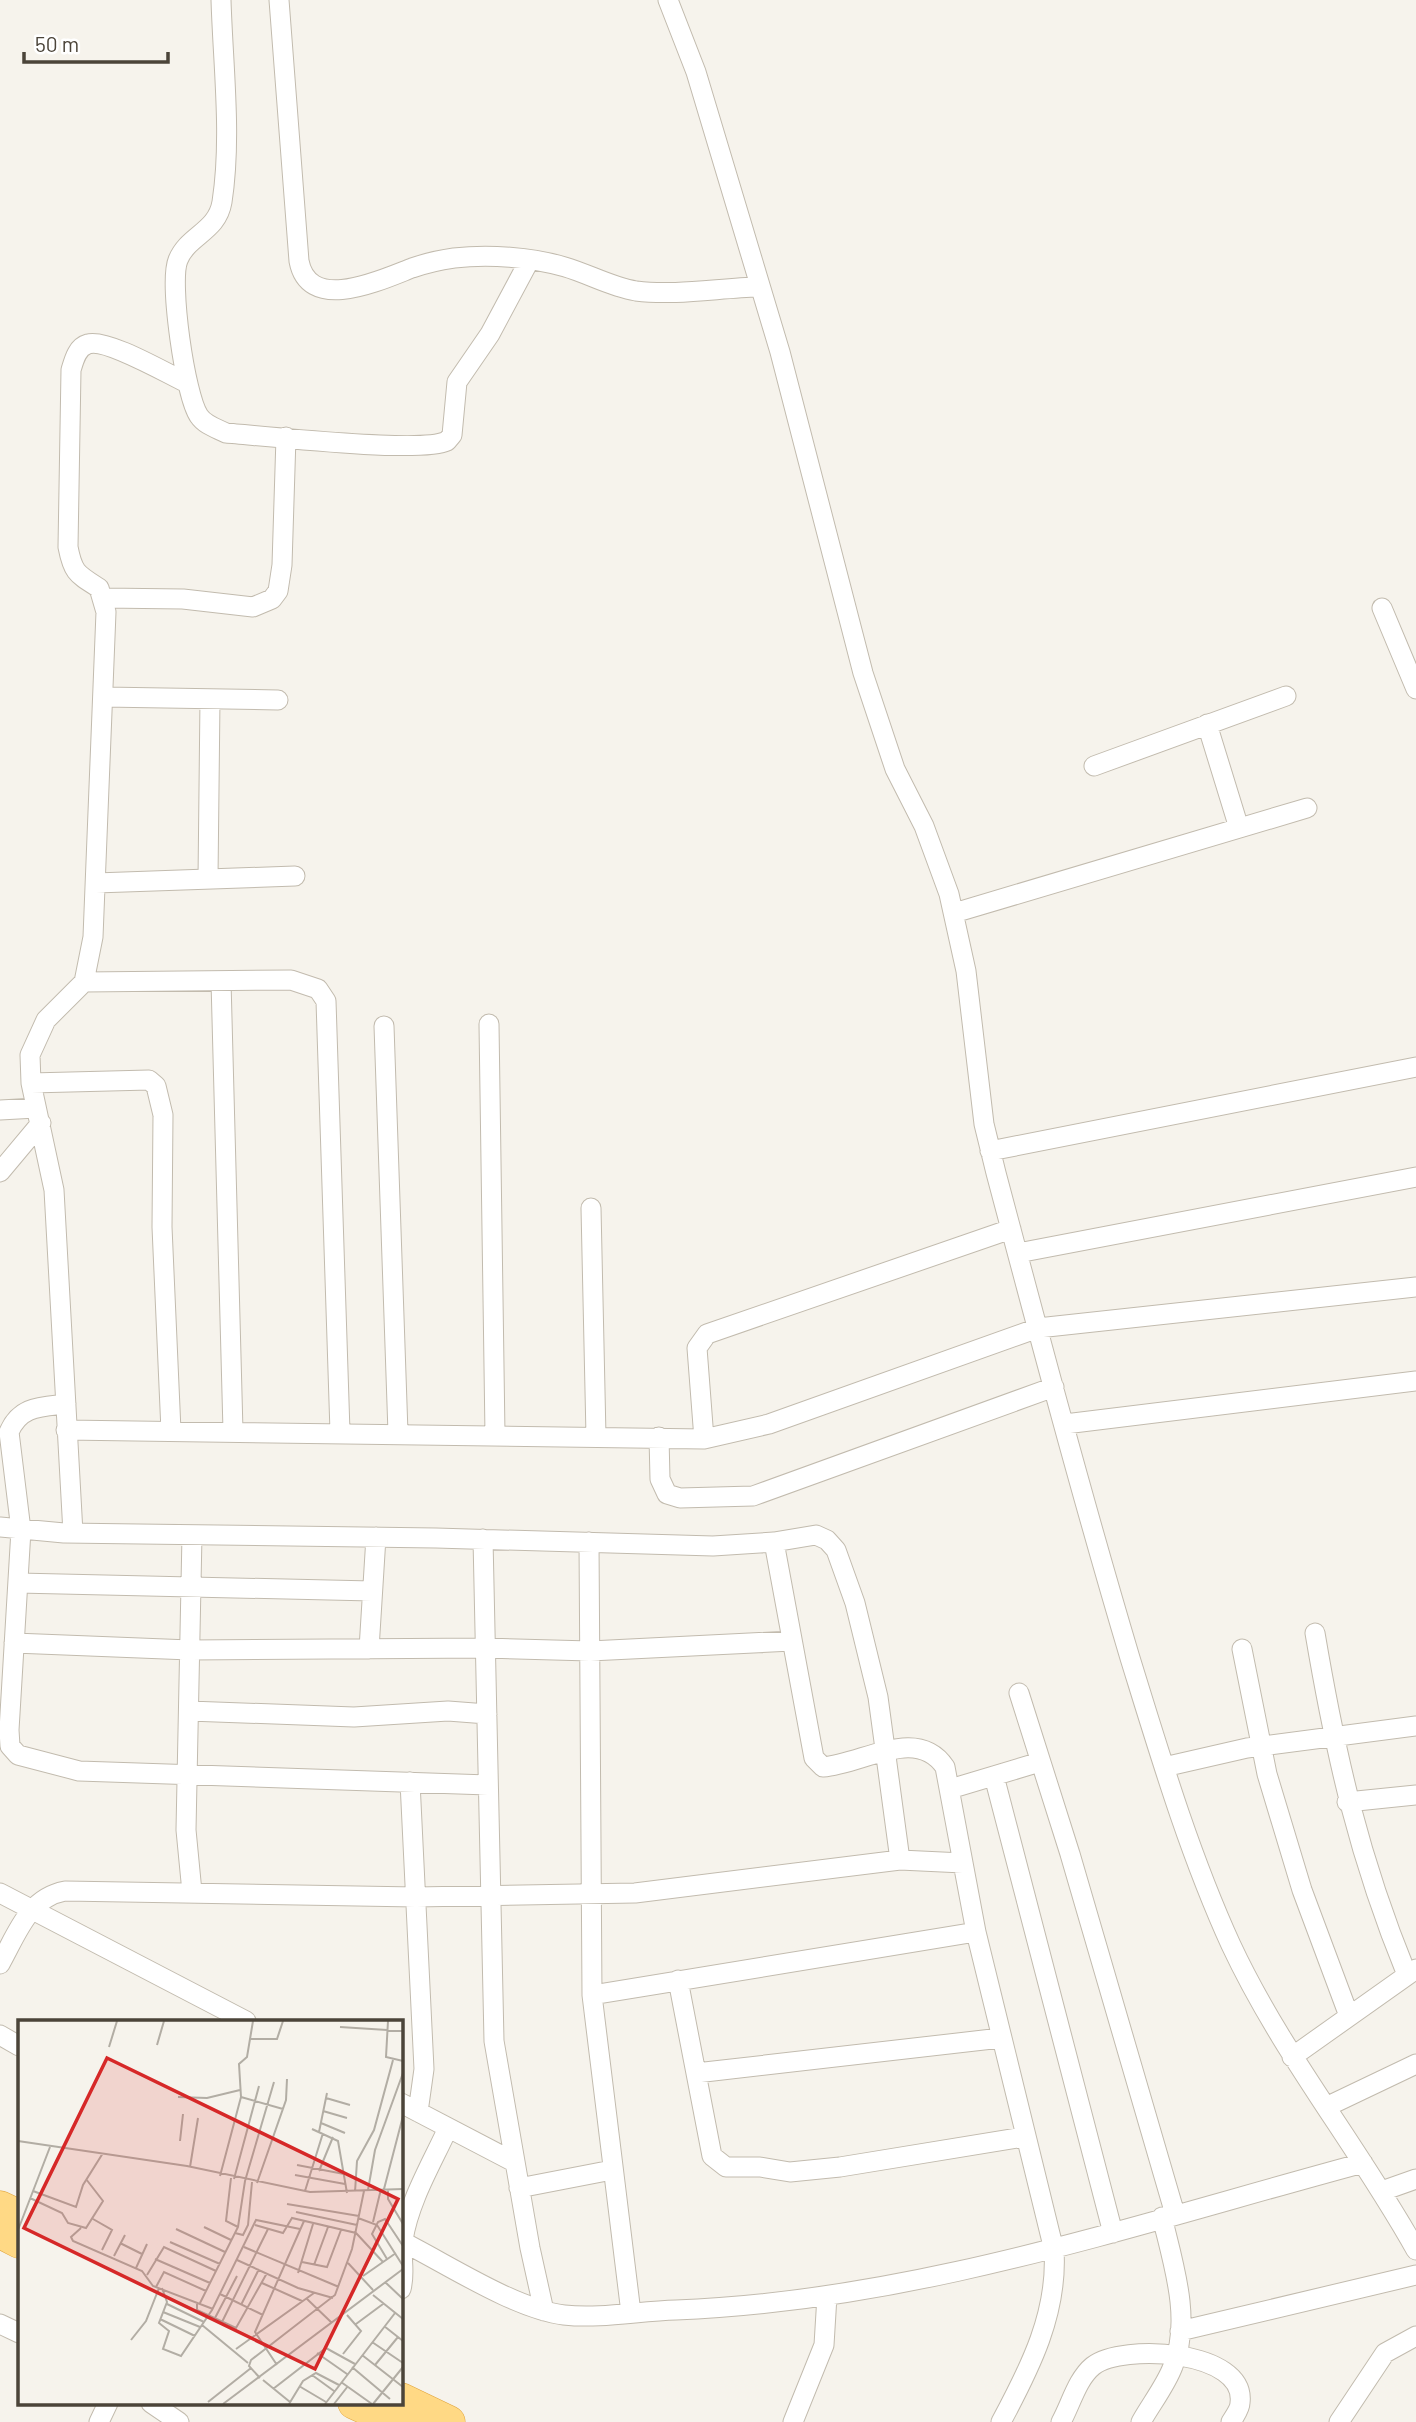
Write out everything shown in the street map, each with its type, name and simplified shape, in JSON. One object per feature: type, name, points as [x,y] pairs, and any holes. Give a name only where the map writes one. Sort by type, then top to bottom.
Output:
[{"type":"highway","points":[[0,2207],[18,2216]]},
{"type":"highway","points":[[0,2232],[18,2241]]},
{"type":"highway","points":[[402,2399],[449,2422]]},
{"type":"highway","points":[[356,2404],[396,2422]]},
{"type":"street","points":[[221,0],[225,130],[222,202],[210,229],[184,248],[177,262],[186,382],[200,417],[209,425],[226,433],[424,446],[447,442],[453,435],[457,382],[490,334],[528,261]]},
{"type":"street","points":[[279,0],[299,261],[302,275],[309,284],[322,288],[349,289],[373,284],[432,262],[456,258],[528,261],[566,267],[636,291],[758,287]]},
{"type":"street","points":[[668,0],[696,72],[758,287],[787,376],[863,673],[895,769],[933,848],[954,913],[966,971],[990,1151],[1093,1531],[1164,1767],[1231,1943],[1266,2016],[1382,2191],[1416,2250]]},
{"type":"street","points":[[73,1533],[54,1189],[31,1083],[30,1055],[46,1020],[84,982],[90,961],[96,883],[104,697],[104,598],[99,588],[78,577],[71,565],[68,547],[71,370],[81,347],[90,343],[100,344],[186,382]]},
{"type":"street","points":[[104,598],[183,599],[253,607],[272,600],[278,592],[282,565],[286,437]]},
{"type":"street","points":[[1382,608],[1416,689]]},
{"type":"street","points":[[1094,766],[1286,696]]},
{"type":"street","points":[[104,697],[278,700]]},
{"type":"street","points":[[208,879],[210,699]]},
{"type":"street","points":[[1207,724],[1239,828]]},
{"type":"street","points":[[954,913],[1307,808]]},
{"type":"street","points":[[96,883],[295,876]]},
{"type":"street","points":[[84,982],[291,980],[318,989],[327,1001],[340,1432]]},
{"type":"street","points":[[220,981],[233,1431]]},
{"type":"street","points":[[489,1024],[495,1434]]},
{"type":"street","points":[[384,1026],[398,1433]]},
{"type":"street","points":[[990,1151],[1416,1067]]},
{"type":"street","points":[[31,1083],[149,1080],[156,1086],[163,1115],[162,1227],[171,1431]]},
{"type":"street","points":[[0,1110],[39,1116]]},
{"type":"street","points":[[0,1172],[39,1116]]},
{"type":"street","points":[[1018,1254],[1416,1177]]},
{"type":"street","points":[[591,1208],[596,1436]]},
{"type":"street","points":[[704,1439],[697,1348],[707,1335],[1011,1229]]},
{"type":"street","points":[[66,1430],[704,1439],[769,1423],[1038,1328],[1416,1287]]},
{"type":"street","points":[[1065,1424],[1416,1381]]},
{"type":"street","points":[[659,1437],[660,1479],[667,1494],[680,1498],[707,1495],[753,1496],[1055,1387]]},
{"type":"street","points":[[66,1404],[30,1409],[14,1420],[9,1432],[21,1530],[9,1730],[10,1746],[18,1755],[79,1771],[488,1785]]},
{"type":"street","points":[[0,1527],[73,1533],[483,1539],[713,1546],[774,1542],[816,1535],[827,1540],[836,1550],[855,1603],[878,1698],[900,1860]]},
{"type":"street","points":[[192,1535],[186,1830],[192,1892]]},
{"type":"street","points":[[369,1648],[376,1537]]},
{"type":"street","points":[[483,1539],[494,2041],[514,2162],[544,2311]]},
{"type":"street","points":[[589,1542],[592,1995],[631,2313]]},
{"type":"street","points":[[774,1542],[814,1758],[823,1767],[840,1766],[908,1746],[925,1748],[937,1754],[945,1767],[976,1932],[1024,2137],[1054,2250],[1055,2270],[1049,2314],[1031,2362],[1001,2422]]},
{"type":"street","points":[[18,1583],[372,1591]]},
{"type":"street","points":[[1292,2057],[1412,1972],[1380,1910],[1347,1802],[1315,1633]]},
{"type":"street","points":[[14,1643],[190,1650],[486,1648],[590,1651],[792,1641]]},
{"type":"street","points":[[1242,1648],[1259,1746],[1302,1890],[1349,2016]]},
{"type":"street","points":[[1019,1693],[1064,1831],[1169,2215],[1180,2331],[1174,2366],[1141,2422]]},
{"type":"street","points":[[189,1711],[334,1717],[447,1711],[487,1714]]},
{"type":"street","points":[[1164,1767],[1259,1746],[1416,1726]]},
{"type":"street","points":[[950,1789],[1040,1762]]},
{"type":"street","points":[[993,1776],[1113,2233]]},
{"type":"street","points":[[411,1782],[424,2069],[409,2107],[514,2162]]},
{"type":"street","points":[[1347,1802],[1416,1796]]},
{"type":"street","points":[[0,1964],[31,1909],[51,1894],[65,1891],[491,1897],[681,1889],[900,1860],[963,1863]]},
{"type":"street","points":[[0,1893],[244,2020]]},
{"type":"street","points":[[592,1995],[976,1932]]},
{"type":"street","points":[[678,1980],[712,2156],[726,2167],[807,2171],[1024,2137]]},
{"type":"street","points":[[0,2035],[18,2045]]},
{"type":"street","points":[[696,2073],[1001,2038]]},
{"type":"street","points":[[1325,2107],[1416,2064]]},
{"type":"street","points":[[402,2282],[405,2264],[402,2241],[415,2199],[448,2128]]},
{"type":"street","points":[[402,2241],[544,2311],[593,2316],[776,2304],[932,2279],[1054,2250],[1169,2215],[1363,2163]]},
{"type":"street","points":[[519,2188],[612,2170]]},
{"type":"street","points":[[1382,2191],[1416,2179]]},
{"type":"street","points":[[1180,2331],[1416,2275]]},
{"type":"street","points":[[793,2422],[824,2345],[827,2296]]},
{"type":"street","points":[[0,2324],[18,2333]]},
{"type":"street","points":[[1339,2422],[1385,2353],[1416,2336]]},
{"type":"street","points":[[1061,2422],[1087,2372],[1096,2364],[1132,2354],[1176,2354],[1226,2373],[1237,2386],[1241,2402],[1231,2422]]},
{"type":"street","points":[[99,2422],[108,2404]]},
{"type":"street","points":[[152,2404],[179,2422]]}]
